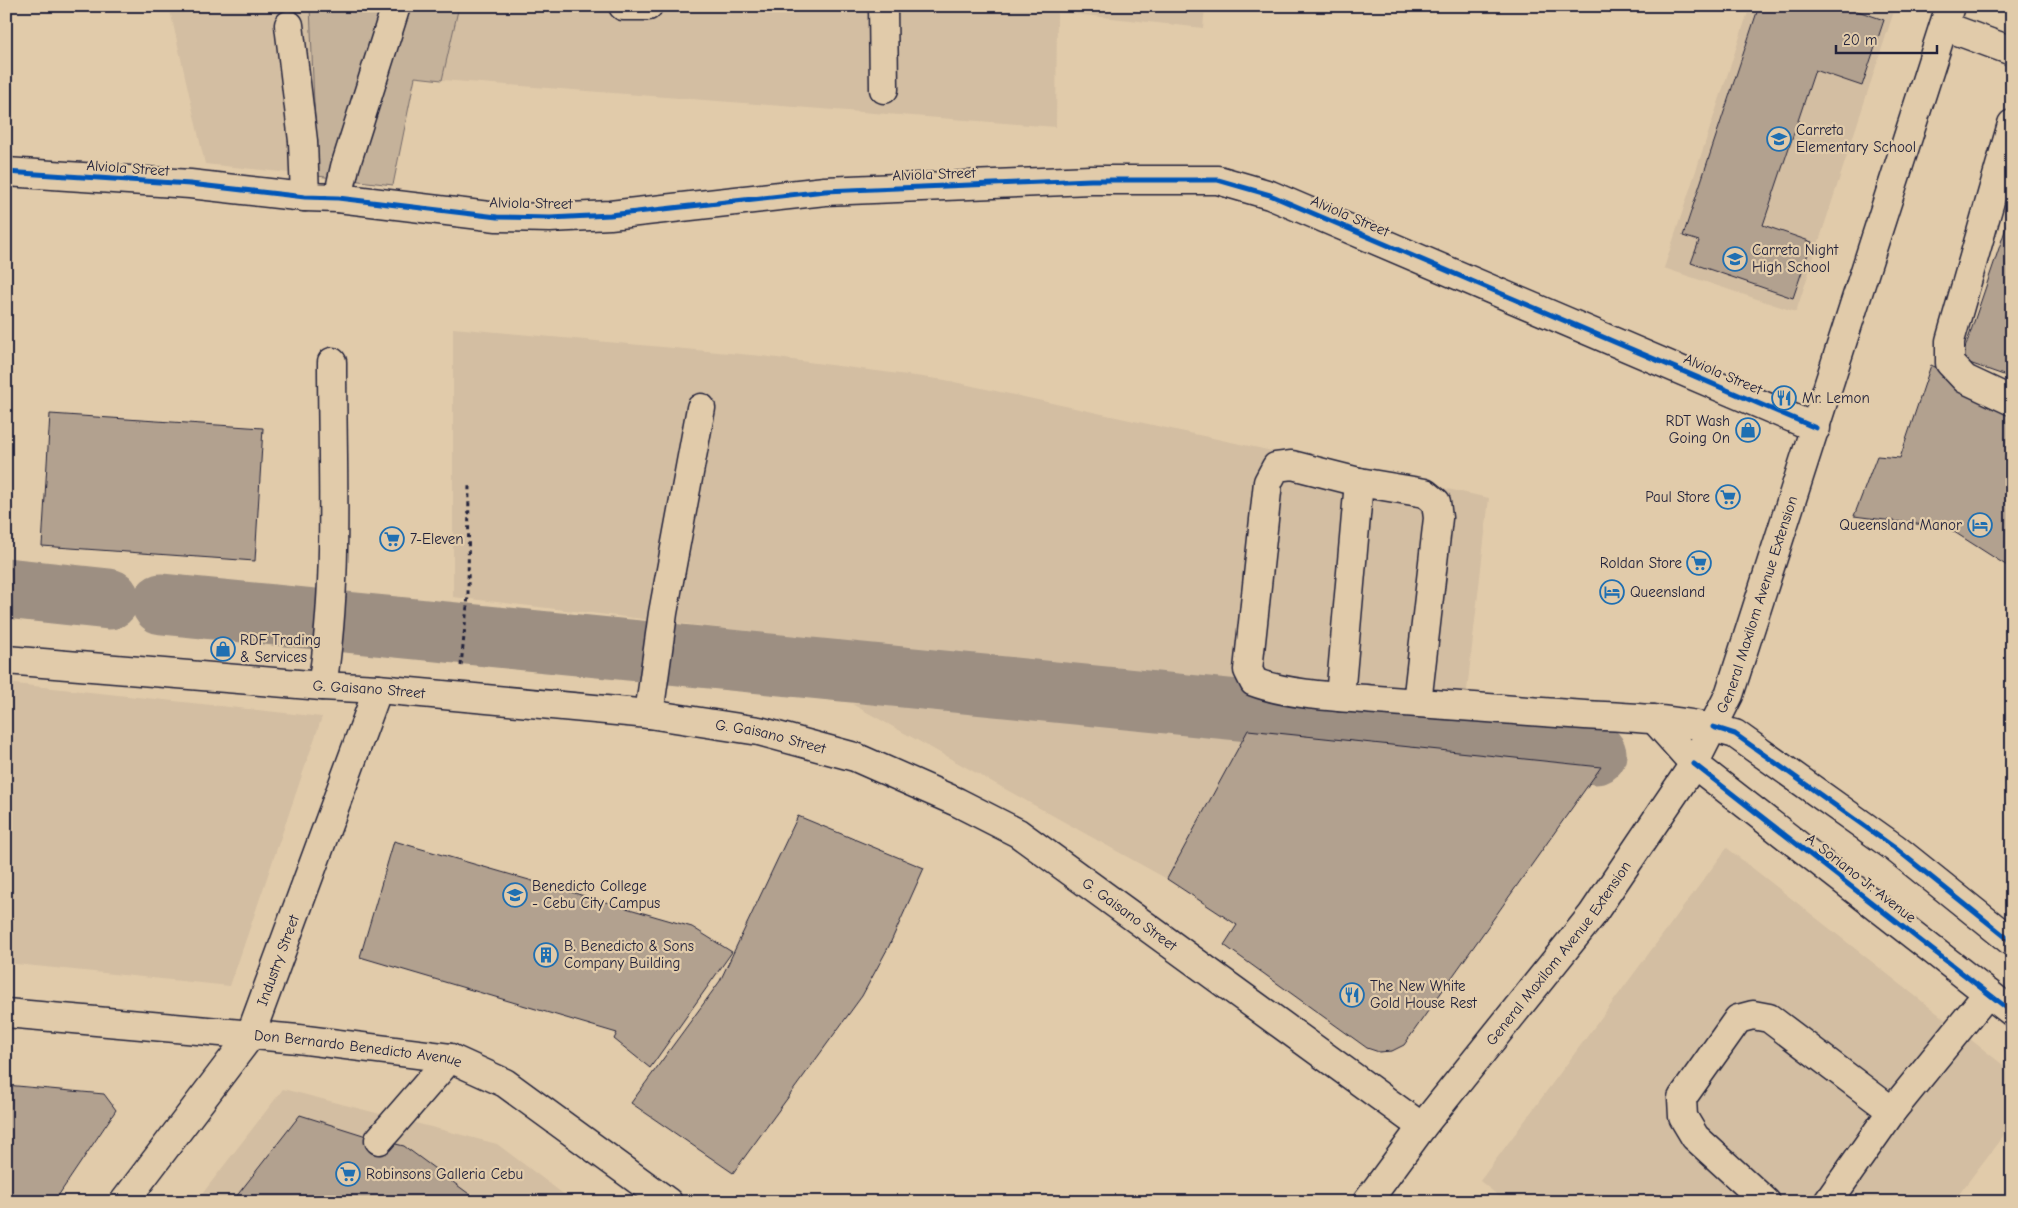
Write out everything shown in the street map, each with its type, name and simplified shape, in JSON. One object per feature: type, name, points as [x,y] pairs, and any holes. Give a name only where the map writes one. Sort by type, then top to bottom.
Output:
[{"type":"street","points":[[338,198],[345,167],[396,6]]},
{"type":"street","points":[[622,6],[648,6]]},
{"type":"street","points":[[883,6],[884,89]]},
{"type":"street","points":[[1947,12],[2012,51]]},
{"type":"street","name":"General Maxilom Avenue Extension","points":[[1367,1202],[1422,1127],[1592,915],[1694,764],[1714,727],[1729,695],[1816,428],[1947,12]]},
{"type":"street","points":[[289,25],[303,141],[305,197]]},
{"type":"street","points":[[2012,124],[1950,341],[1950,363],[1965,379],[2012,401]]},
{"type":"street","name":"Alviola Street","points":[[6,172],[190,184],[305,197],[338,198],[497,217],[550,218],[610,215],[825,191],[1091,180],[1218,180],[1270,195],[1816,428]]},
{"type":"street","points":[[322,686],[329,647],[332,602],[332,362]]},
{"type":"street","points":[[649,714],[662,613],[701,408]]},
{"type":"street","points":[[1417,703],[1438,518],[1436,502],[1424,492],[1359,482],[1292,465],[1276,467],[1268,482],[1248,670],[1254,682],[1267,686],[1340,697],[1417,703],[1654,719],[1714,727],[1735,734],[1895,848],[2012,942]]},
{"type":"street","points":[[1340,697],[1359,482]]},
{"type":"street","name":"G. Gaisano Street","points":[[6,660],[378,689],[649,714],[759,731],[855,756],[1018,832],[1422,1127]]},
{"type":"street","name":"Industry Street","points":[[124,1202],[250,1036],[378,689]]},
{"type":"street","name":"A. Soriano Jr. Avenue","points":[[1654,719],[1694,764],[2012,1012]]},
{"type":"street","points":[[1828,1202],[1892,1111],[1988,993]]},
{"type":"street","name":"Don Bernardo Benedicto Avenue","points":[[6,1014],[298,1039],[450,1058],[505,1083],[668,1202]]},
{"type":"street","points":[[1766,1202],[1695,1137],[1683,1117],[1682,1098],[1738,1019],[1754,1015],[1769,1018],[1892,1111]]},
{"type":"street","points":[[378,1140],[450,1058]]},
{"type":"path","points":[[462,660],[468,596],[469,484]]},
{"type":"shaded area","points":[[169,6],[310,6],[317,176],[205,164]]},
{"type":"shaded area","points":[[310,6],[459,6],[442,80],[415,77],[393,185],[317,176]]},
{"type":"shaded area","points":[[459,6],[1205,6],[1203,28],[1057,12],[1056,127],[442,80]]},
{"type":"shaded area","name":"Carreta Elementary School","points":[[1750,6],[1881,6],[1894,11],[1796,312],[1664,268]]},
{"type":"shaded area","points":[[453,328],[762,356],[945,380],[1489,498],[1464,717],[453,597]]},
{"type":"shaded area","points":[[6,683],[322,717],[230,986],[6,963]]},
{"type":"shaded area","points":[[852,704],[1033,708],[1248,730],[1167,879]]},
{"type":"shaded area","points":[[1727,848],[2012,1072],[2012,1124],[1953,1202],[1506,1202],[1480,1181]]},
{"type":"shaded area","points":[[283,1089],[497,1144],[574,1202],[196,1202]]},
{"type":"building","name":"Carreta Elementary School","points":[[1759,6],[1843,6],[1884,20],[1862,86],[1815,70],[1763,225],[1812,242],[1793,298],[1691,263],[1699,241],[1683,236]]},
{"type":"building","points":[[2012,210],[2012,378],[1961,360]]},
{"type":"building","points":[[1931,365],[2012,404],[2012,569],[1948,528],[1854,516],[1877,456],[1900,458]]},
{"type":"building","points":[[50,414],[263,428],[255,561],[42,546]]},
{"type":"building","points":[[1248,730],[1601,767],[1404,1045],[1392,1051],[1379,1052],[1367,1048],[1224,945],[1237,925],[1167,879]]},
{"type":"building","points":[[798,816],[924,868],[889,946],[862,996],[733,1173],[631,1103],[720,981]]},
{"type":"building","name":"B. Benedicto & Sons Company Building","points":[[394,841],[692,927],[732,952],[650,1068],[614,1039],[617,1033],[360,957]]},
{"type":"building","points":[[6,1085],[104,1094],[116,1110],[54,1202],[6,1202]]},
{"type":"building","name":"Robinsons Galleria Cebu","points":[[300,1115],[404,1146],[480,1202],[232,1202]]},
{"type":"waterway","points":[[6,588],[109,599]]},
{"type":"waterway","points":[[162,604],[1532,739],[1596,754]]},
{"type":"cycle path","points":[[6,172],[190,184],[305,197],[338,198],[497,217],[550,218],[610,215],[825,191],[1091,180],[1218,180],[1270,195],[1816,428]]},
{"type":"cycle path","points":[[1713,727],[1735,734],[1895,848],[2012,942]]},
{"type":"cycle path","points":[[1694,764],[2012,1012]]},
{"type":"place","name":"Carreta Elementary School","points":[[1779,139]]},
{"type":"place","name":"Carreta Night High School","points":[[1735,259]]},
{"type":"place","name":"Mr. Lemon","points":[[1784,398]]},
{"type":"place","name":"RDT Wash Going On","points":[[1748,430]]},
{"type":"place","name":"Paul Store","points":[[1728,497]]},
{"type":"place","name":"Queensland Manor","points":[[1980,525]]},
{"type":"place","name":"7-Eleven","points":[[392,539]]},
{"type":"place","name":"Roldan Store","points":[[1699,563]]},
{"type":"place","name":"Queensland","points":[[1612,592]]},
{"type":"place","name":"RDF Trading & Services","points":[[223,649]]},
{"type":"place","name":"Benedicto College - Cebu City Campus","points":[[515,895]]},
{"type":"place","name":"B. Benedicto & Sons Company Building","points":[[546,955]]},
{"type":"place","name":"The New White Gold House Rest","points":[[1352,995]]},
{"type":"place","name":"Robinsons Galleria Cebu","points":[[348,1174]]}]
